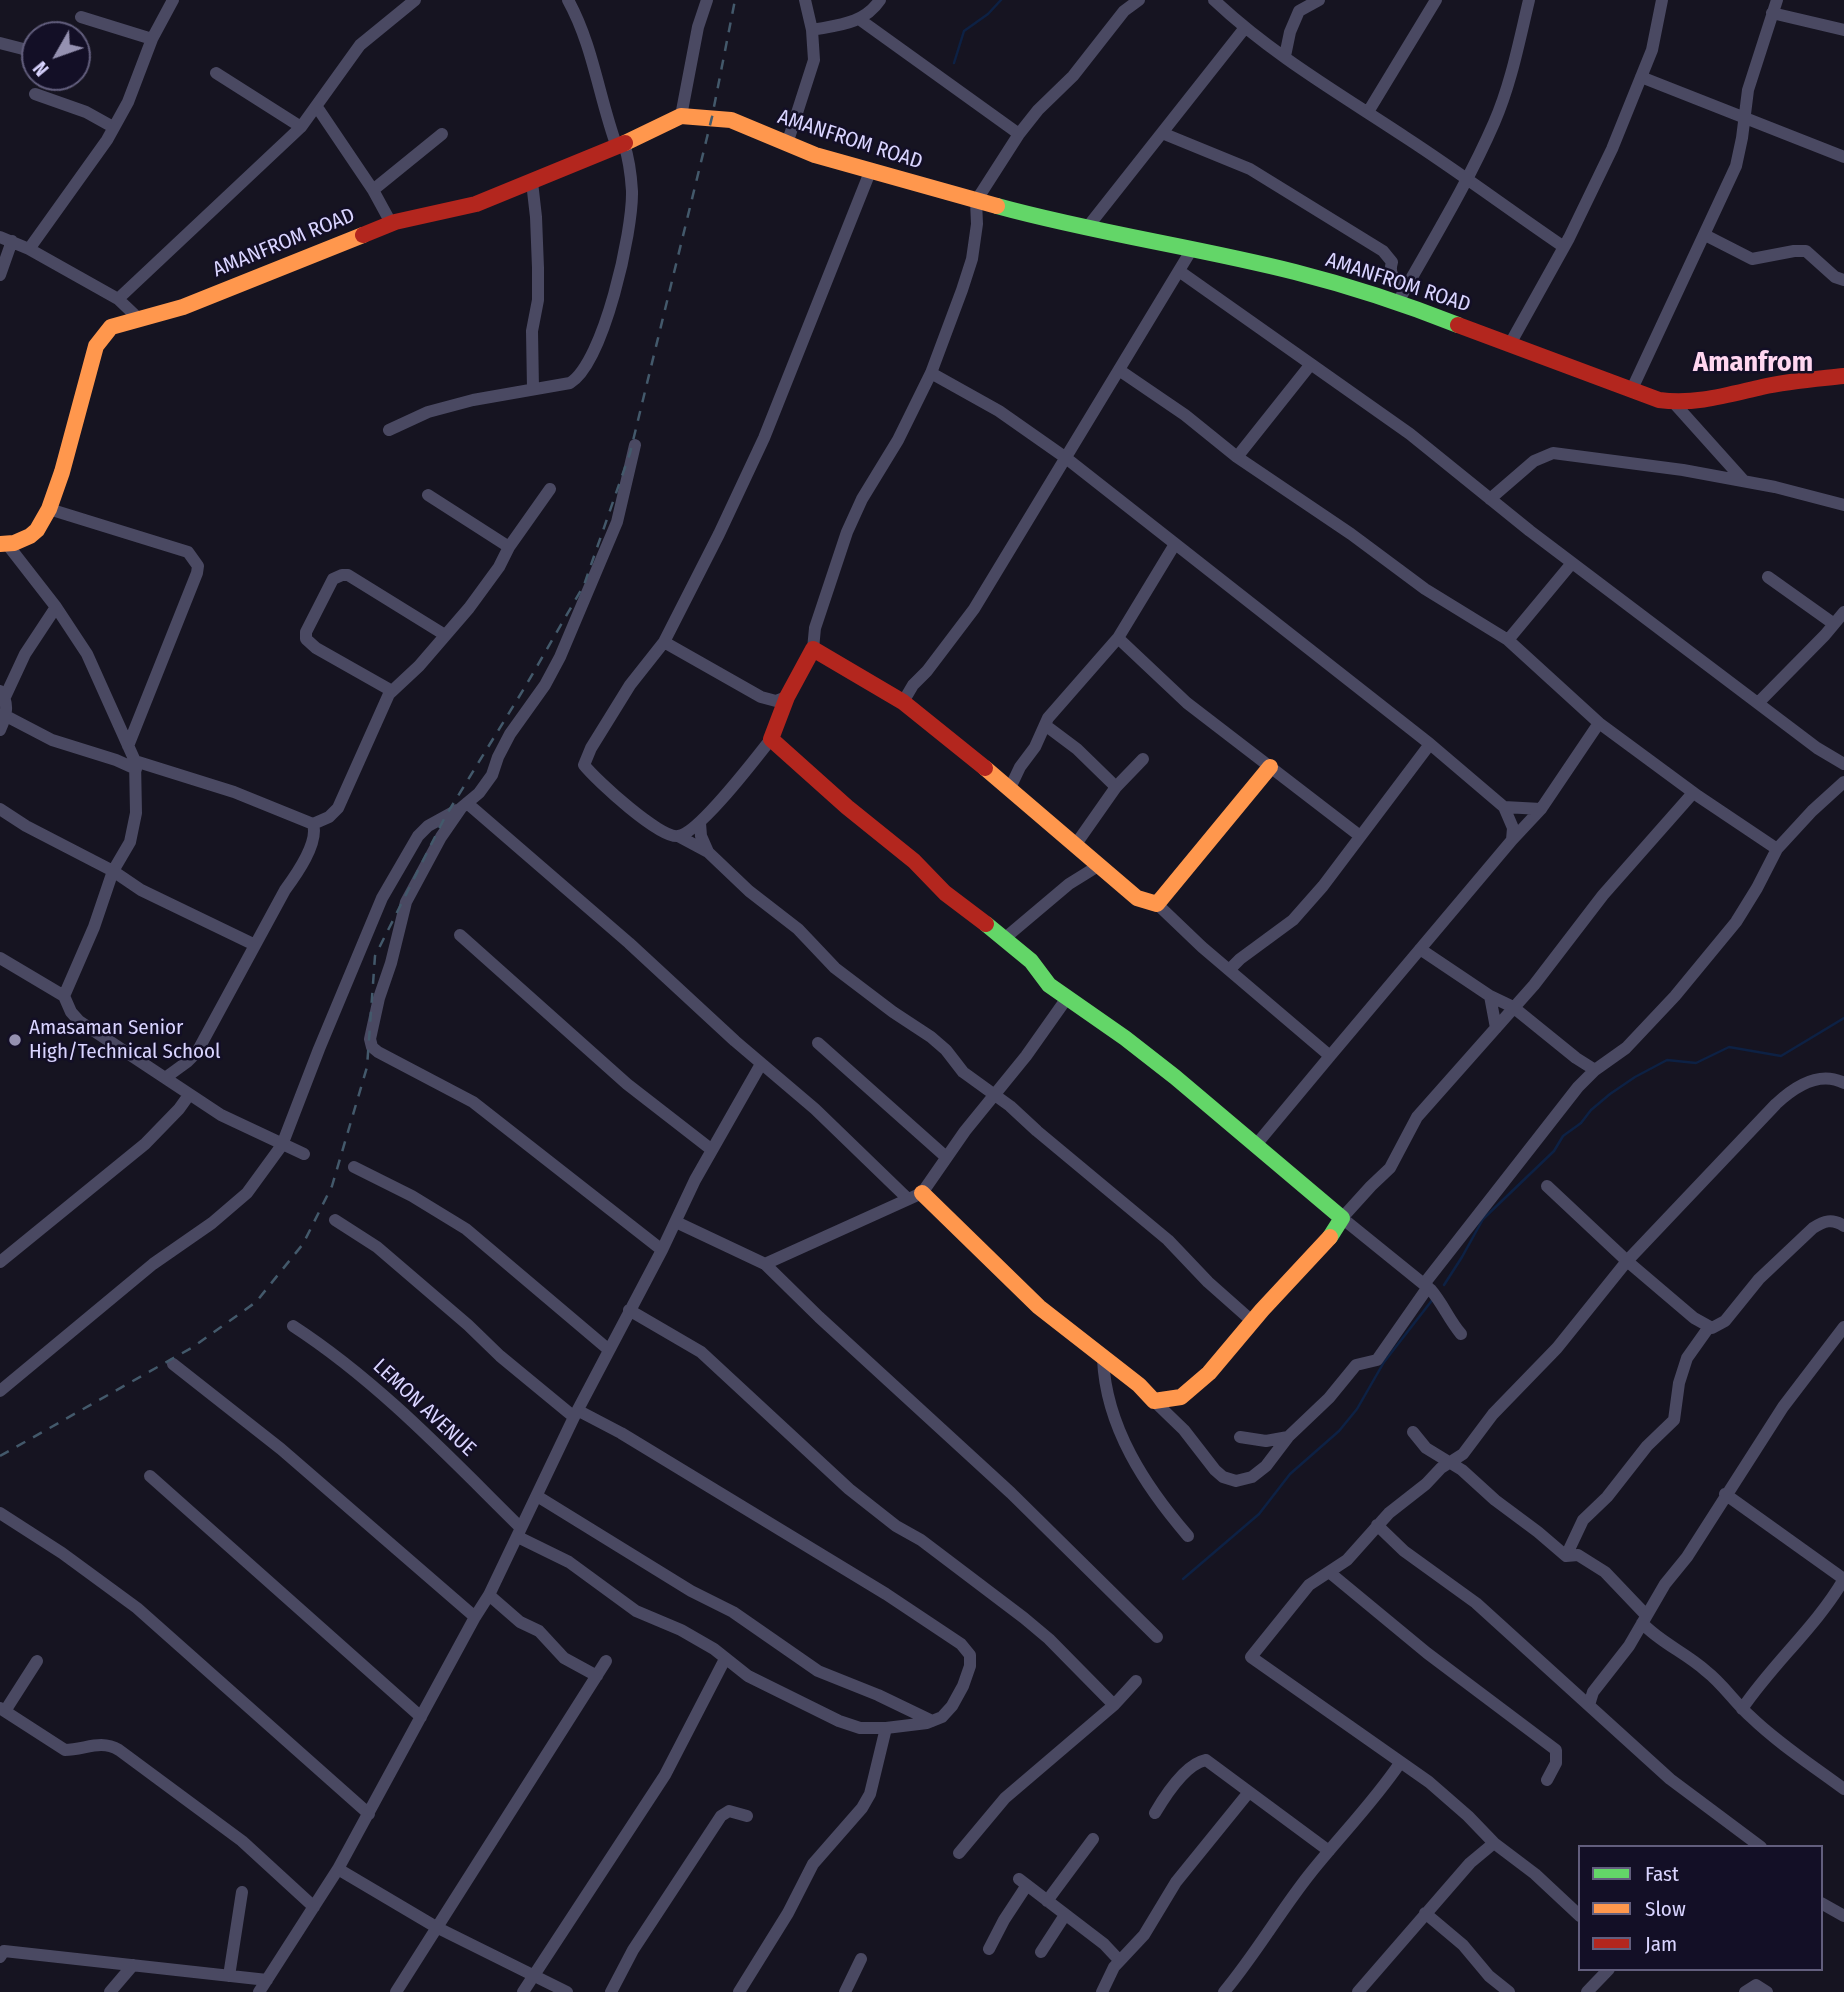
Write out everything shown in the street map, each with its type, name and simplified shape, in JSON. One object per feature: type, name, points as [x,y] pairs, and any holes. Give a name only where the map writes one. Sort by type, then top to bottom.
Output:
[{"type":"street","points":[[29,248],[107,141],[128,102],[152,39],[173,0]]},
{"type":"street","points":[[118,299],[301,127],[360,45],[415,0]]},
{"type":"street","points":[[389,430],[428,412],[473,400],[570,383],[578,378],[599,338],[625,253],[632,194],[629,159],[605,116],[583,30],[568,0]]},
{"type":"street","points":[[681,116],[698,27],[707,0]]},
{"type":"street","points":[[787,144],[814,60],[812,30],[805,0]]},
{"type":"street","points":[[812,30],[859,19],[869,13],[880,0]]},
{"type":"street","points":[[680,836],[700,823],[771,739],[782,703],[813,649],[815,628],[847,532],[862,499],[898,440],[931,373],[972,259],[977,225],[976,201],[1019,134],[1038,110],[1073,76],[1124,11],[1139,0]]},
{"type":"street","points":[[1214,0],[1244,29],[1564,247]]},
{"type":"street","points":[[1284,56],[1299,11],[1319,0]]},
{"type":"street","points":[[1367,112],[1436,0]]},
{"type":"street","points":[[1398,302],[1467,180],[1494,122],[1510,80],[1529,0]]},
{"type":"street","points":[[1510,344],[1564,247],[1612,149],[1652,50],[1662,0]]},
{"type":"street","points":[[1632,389],[1736,166],[1748,90],[1775,6],[1844,30]]},
{"type":"street","points":[[80,17],[152,39]]},
{"type":"street","points":[[859,19],[1019,134]]},
{"type":"street","points":[[1086,229],[1244,29]]},
{"type":"street","points":[[0,43],[21,48]]},
{"type":"street","points":[[216,73],[301,127]]},
{"type":"street","points":[[1641,77],[1844,157]]},
{"type":"street","points":[[35,94],[86,112],[113,127]]},
{"type":"street","points":[[317,107],[373,190],[391,223]]},
{"type":"street","name":"AMANFROM ROAD","points":[[4,544],[30,536],[50,509],[96,346],[111,327],[191,304],[391,223],[476,204],[621,145],[681,116],[731,120],[815,155],[976,201],[1086,229],[1294,272],[1398,302],[1674,403],[1691,402],[1777,384],[1844,376]]},
{"type":"street","points":[[1162,133],[1250,169],[1383,251],[1392,262],[1390,271],[1394,279],[1407,286]]},
{"type":"street","points":[[373,190],[442,134]]},
{"type":"street","points":[[870,172],[764,438],[719,534],[664,642],[630,685],[591,748],[584,765],[657,830],[669,836],[680,836],[708,852],[749,891],[798,929],[835,968],[931,1037],[975,1083],[994,1094],[1168,1240],[1208,1282],[1252,1321]]},
{"type":"street","points":[[532,182],[538,268],[538,300],[532,331],[533,389]]},
{"type":"street","points":[[1705,235],[1752,259],[1806,251],[1816,257],[1835,277],[1844,280]]},
{"type":"street","points":[[0,275],[6,239],[29,248],[118,299],[138,318]]},
{"type":"street","points":[[903,702],[974,609],[1192,249]]},
{"type":"street","points":[[1179,271],[1410,435],[1572,563],[1816,747],[1844,764]]},
{"type":"street","points":[[1237,457],[1311,364]]},
{"type":"street","points":[[1119,370],[1424,589],[1508,640],[1599,723],[1693,793],[1777,849]]},
{"type":"street","points":[[931,373],[999,411],[1066,458],[1430,744],[1504,807],[1513,828],[1512,840]]},
{"type":"street","points":[[1674,403],[1744,481]]},
{"type":"street","points":[[0,1391],[153,1264],[212,1223],[247,1193],[282,1145],[382,898],[418,836],[428,826],[480,793],[492,775],[510,734],[545,685],[560,657],[617,522],[635,445]]},
{"type":"street","points":[[1490,499],[1534,461],[1553,453],[1683,470],[1775,487],[1844,505]]},
{"type":"street","points":[[6,716],[52,740],[234,792],[313,824],[329,817],[338,808],[392,691],[419,666],[469,608],[550,489]]},
{"type":"street","points":[[428,495],[509,547]]},
{"type":"street","points":[[50,509],[188,552],[198,566],[128,746]]},
{"type":"street","points":[[4,544],[56,607],[87,653],[135,765],[136,813],[130,842],[113,871],[94,927],[64,996]]},
{"type":"street","points":[[1010,788],[1048,718],[1118,638],[1175,544]]},
{"type":"street","points":[[1508,640],[1572,563]]},
{"type":"street","points":[[392,691],[316,648],[306,639],[306,632],[333,579],[348,575],[445,635]]},
{"type":"street","points":[[1768,577],[1834,624]]},
{"type":"street","points":[[0,730],[6,716],[2,694],[56,607]]},
{"type":"street","points":[[1758,703],[1844,612]]},
{"type":"street","points":[[1118,638],[1187,703],[1360,836]]},
{"type":"street","points":[[664,642],[752,693],[782,703]]},
{"type":"street","points":[[813,649],[903,702],[1010,788],[1137,898],[1157,904],[1330,1056]]},
{"type":"street","points":[[1255,1146],[1541,809],[1599,723]]},
{"type":"street","points":[[1045,725],[1066,739],[1116,787]]},
{"type":"street","points":[[771,739],[847,807],[914,861],[945,893],[1031,961],[1049,985],[1125,1038],[1426,1285],[1461,1335]]},
{"type":"street","points":[[1230,970],[1240,959],[1293,920],[1430,744]]},
{"type":"street","points":[[1076,844],[1116,787],[1143,759]]},
{"type":"street","points":[[1157,904],[1169,893],[1270,767]]},
{"type":"street","points":[[464,805],[629,943],[761,1064],[1013,1284],[1103,1359],[1139,1385],[1184,1430],[1215,1470],[1223,1477],[1236,1481],[1252,1477],[1266,1466],[1288,1437],[1329,1398],[1356,1365],[1377,1360],[1426,1285],[1578,1087],[1595,1070],[1642,1034],[1737,922],[1777,849],[1812,811],[1844,782]]},
{"type":"street","points":[[1154,1401],[1181,1397],[1196,1385],[1252,1321],[1299,1273],[1328,1240],[1342,1218],[1390,1168],[1417,1117],[1534,985],[1603,895],[1693,793]]},
{"type":"street","points":[[464,805],[423,868],[406,902],[379,998],[370,1039],[372,1047],[472,1102],[662,1250]]},
{"type":"street","points":[[1504,807],[1541,809]]},
{"type":"street","points":[[0,809],[26,826],[113,871],[141,890],[255,945]]},
{"type":"street","points":[[700,823],[708,852]]},
{"type":"street","points":[[165,1078],[197,1052],[285,890],[297,874],[316,832],[313,824]]},
{"type":"street","points":[[1005,938],[1069,884],[1098,866]]},
{"type":"street","points":[[460,934],[627,1084],[712,1150]]},
{"type":"street","points":[[1420,949],[1490,996],[1513,1007],[1595,1070]]},
{"type":"street","points":[[0,958],[64,996],[71,1012],[79,1021],[189,1095],[221,1115],[304,1154]]},
{"type":"street","points":[[1490,996],[1496,1028]]},
{"type":"street","points":[[765,1264],[914,1196],[1026,1056],[1067,998]]},
{"type":"street","points":[[818,1043],[946,1157]]},
{"type":"street","points":[[259,1992],[338,1868],[489,1595],[629,1310],[712,1150],[761,1064]]},
{"type":"street","points":[[1578,1914],[1535,1874],[1494,1843],[1429,1782],[1251,1657],[1309,1585],[1347,1560],[1377,1525],[1451,1461],[1463,1454],[1493,1414],[1557,1348],[1627,1261],[1791,1090],[1804,1083],[1819,1080],[1837,1079],[1844,1083]]},
{"type":"street","points":[[0,1262],[145,1144],[189,1095]]},
{"type":"street","points":[[354,1167],[412,1196],[466,1229],[609,1350]]},
{"type":"street","points":[[1548,1186],[1627,1261],[1694,1318],[1712,1328],[1725,1321],[1759,1279],[1813,1228],[1822,1222],[1842,1220]]},
{"type":"street","points":[[335,1220],[377,1247],[500,1356],[577,1414],[621,1433],[874,1587],[961,1644],[970,1655],[970,1666],[963,1686],[952,1706],[942,1717],[932,1721],[878,1695],[818,1671],[733,1612],[691,1591],[537,1496]]},
{"type":"street","points":[[676,1222],[765,1264],[1011,1493],[1157,1637]]},
{"type":"street","points":[[629,1310],[701,1352],[849,1489],[896,1527],[921,1541],[1024,1618],[1114,1705]]},
{"type":"street","name":"LEMON AVENUE","points":[[293,1326],[331,1351],[372,1384],[519,1532],[569,1562],[636,1611],[686,1633],[714,1649],[748,1676],[839,1721],[860,1728],[886,1728],[932,1721]]},
{"type":"street","points":[[1566,1556],[1583,1520],[1607,1497],[1647,1446],[1674,1420],[1679,1383],[1687,1357],[1709,1327]]},
{"type":"street","points":[[1589,1705],[1593,1692],[1629,1646],[1665,1584],[1687,1556],[1783,1407],[1844,1327]]},
{"type":"street","points":[[1103,1359],[1116,1424],[1124,1444],[1171,1516],[1188,1536]]},
{"type":"street","points":[[173,1364],[281,1449],[475,1616]]},
{"type":"street","points":[[1413,1432],[1426,1447],[1439,1457],[1451,1461],[1566,1556],[1578,1555],[1605,1573],[1662,1641],[1684,1652],[1710,1674],[1770,1735],[1844,1789]]},
{"type":"street","points":[[1240,1437],[1266,1441],[1288,1437]]},
{"type":"street","points":[[150,1476],[421,1717]]},
{"type":"street","points":[[1725,1494],[1844,1579],[1834,1596],[1775,1665],[1742,1709]]},
{"type":"street","points":[[0,1513],[62,1553],[137,1608],[369,1814]]},
{"type":"street","points":[[1377,1525],[1404,1551],[1476,1603],[1670,1779],[1758,1845]]},
{"type":"street","points":[[1329,1572],[1427,1653],[1556,1750],[1556,1763],[1547,1780]]},
{"type":"street","points":[[489,1595],[520,1622],[539,1632],[564,1658],[597,1676]]},
{"type":"street","points":[[523,1992],[665,1775],[724,1659]]},
{"type":"street","points":[[37,1661],[2,1709],[65,1750],[99,1744],[110,1745],[119,1750],[242,1841],[314,1907]]},
{"type":"street","points":[[396,1992],[606,1661]]},
{"type":"street","points":[[959,1853],[1005,1798],[1114,1705],[1136,1681]]},
{"type":"street","points":[[739,1992],[788,1913],[813,1864],[862,1808],[870,1794],[886,1728]]},
{"type":"street","points":[[1155,1813],[1167,1791],[1202,1760],[1206,1760],[1329,1851]]},
{"type":"street","points":[[1224,1992],[1307,1878],[1384,1787],[1400,1763]]},
{"type":"street","points":[[1102,1992],[1119,1960],[1132,1950],[1144,1935],[1176,1882],[1249,1792]]},
{"type":"street","points":[[611,1992],[633,1950],[721,1816],[729,1811],[747,1816]]},
{"type":"street","points":[[1047,1901],[1093,1839]]},
{"type":"street","points":[[1358,1992],[1470,1863],[1494,1843]]},
{"type":"street","points":[[338,1868],[436,1927],[567,1992]]},
{"type":"street","points":[[989,1949],[1023,1882],[1104,1944],[1119,1960]]},
{"type":"street","points":[[229,1976],[242,1892]]},
{"type":"street","points":[[1823,1904],[1843,1912]]},
{"type":"street","points":[[1425,1913],[1463,1945],[1489,1976],[1508,1992]]},
{"type":"street","points":[[1041,1952],[1065,1915]]},
{"type":"street","points":[[1,1952],[267,1980]]},
{"type":"street","points":[[845,1992],[861,1959]]},
{"type":"street","points":[[110,1992],[133,1965]]},
{"type":"street","points":[[1587,1992],[1607,1971]]},
{"type":"street","points":[[1745,1992],[1756,1985],[1767,1992]]},
{"type":"waterway","points":[[954,63],[964,31],[988,14],[1001,0]]},
{"type":"waterway","points":[[1444,1285],[1483,1219],[1554,1151],[1563,1136],[1581,1123],[1591,1110],[1610,1094],[1635,1077],[1667,1060],[1696,1063],[1729,1047],[1781,1056],[1844,1018]]},
{"type":"waterway","points":[[1183,1579],[1259,1514],[1290,1474],[1339,1431],[1357,1409],[1384,1362],[1433,1299]]},
{"type":"railway","points":[[0,1456],[193,1347],[256,1302],[303,1244],[332,1186],[367,1067],[375,956],[445,817],[584,585],[630,453],[712,117],[735,0]]},
{"type":"traffic: fast","points":[[997,206],[1295,272],[1377,296],[1458,325]]},
{"type":"traffic: fast","points":[[986,924],[1031,961],[1049,985],[1175,1077],[1342,1218],[1330,1237]]},
{"type":"traffic: slow","points":[[625,143],[681,116],[731,120],[815,155],[997,206]]},
{"type":"traffic: slow","points":[[0,544],[14,543],[30,536],[37,530],[49,509],[62,472],[96,346],[111,327],[183,307],[363,235]]},
{"type":"traffic: slow","points":[[985,768],[1137,898],[1157,904],[1270,767]]},
{"type":"traffic: slow","points":[[922,1193],[1039,1307],[1139,1385],[1154,1401],[1181,1397],[1209,1373],[1262,1310],[1330,1237]]},
{"type":"traffic: jam","points":[[363,235],[395,222],[476,204],[625,143]]},
{"type":"traffic: jam","points":[[1458,325],[1659,400],[1698,400],[1782,383],[1844,376]]},
{"type":"traffic: jam","points":[[985,768],[903,702],[813,649],[787,697],[771,739],[847,807],[914,861],[945,893],[986,924]]},
{"type":"place","name":"Amasaman Senior High/Technical School","points":[[15,1040]]},
{"type":"district","name":"Amanfrom","points":[[1753,363]]}]
